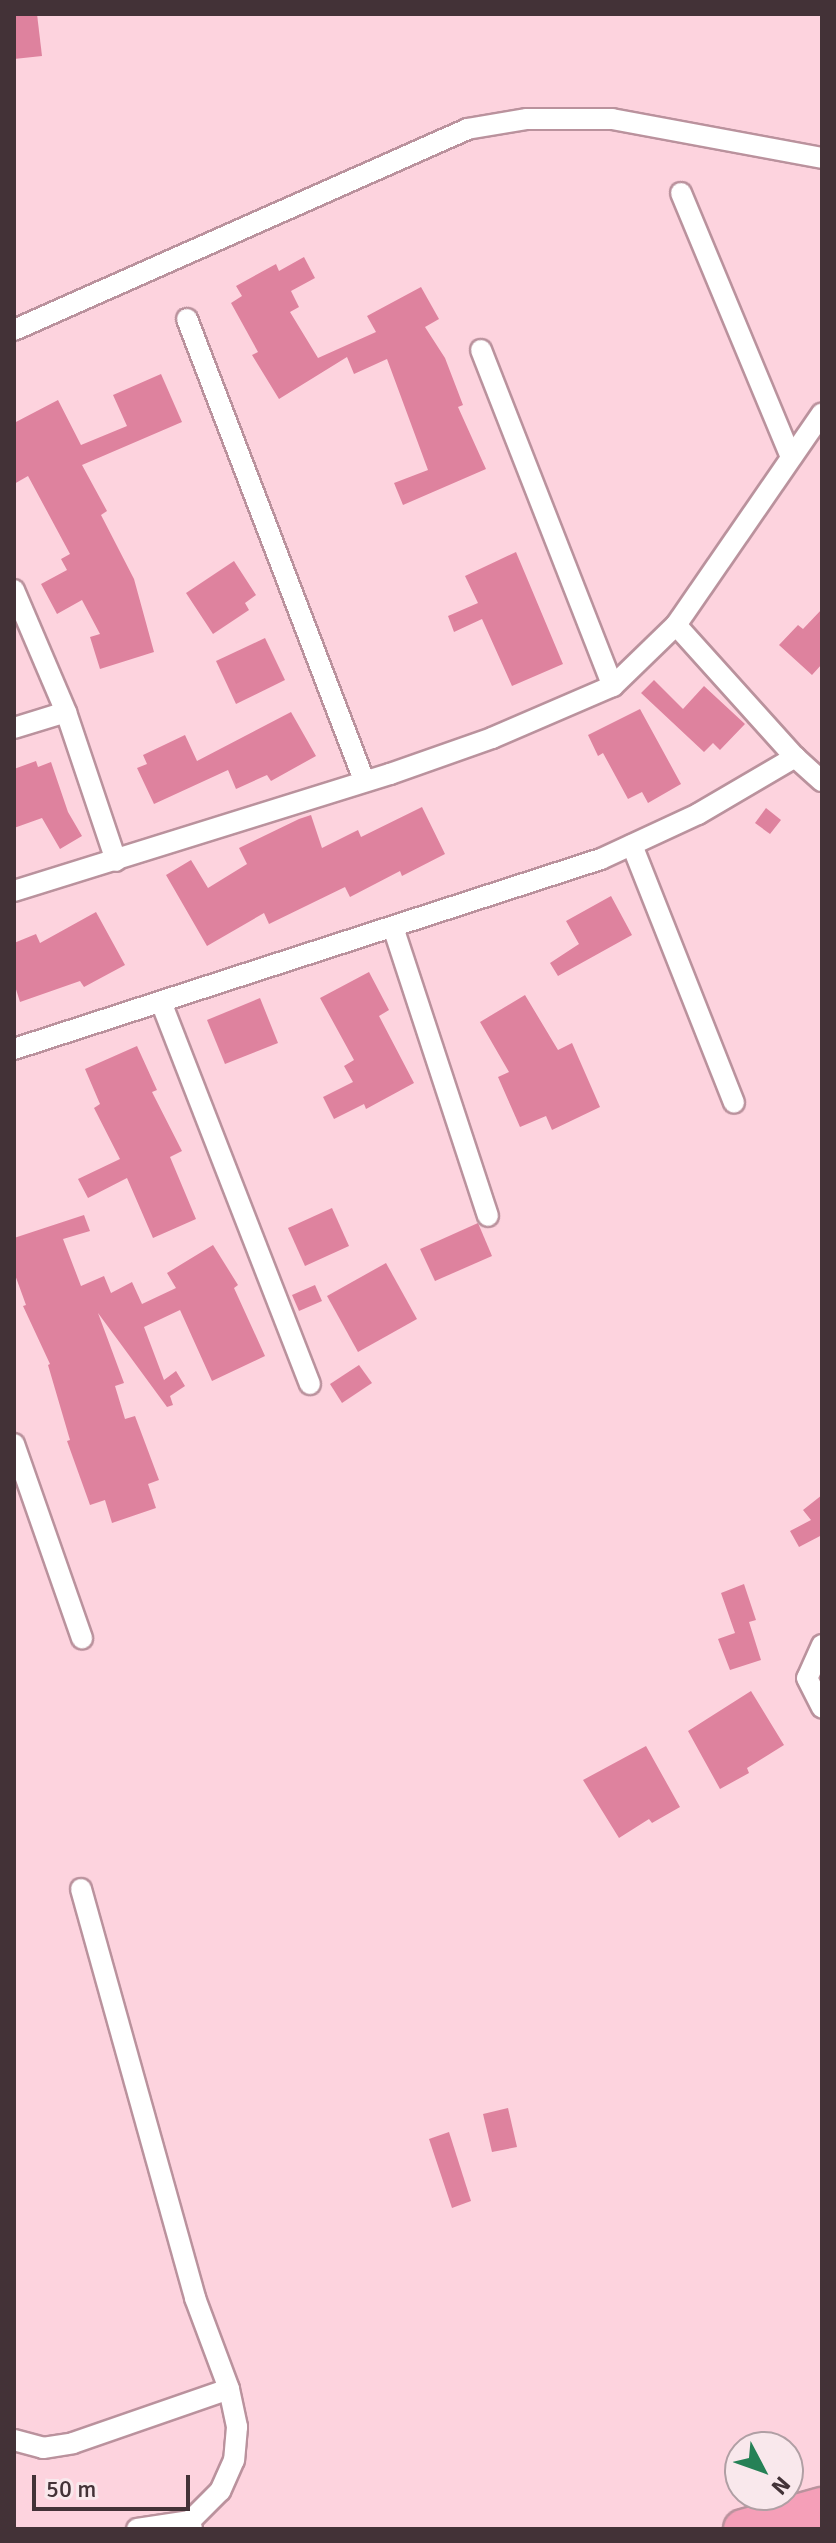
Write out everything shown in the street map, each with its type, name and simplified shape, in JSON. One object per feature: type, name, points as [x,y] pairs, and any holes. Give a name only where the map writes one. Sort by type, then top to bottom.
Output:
[{"type":"highway","points":[[743,2529],[822,2507]]},
{"type":"street","points":[[14,330],[467,129],[527,119],[612,119],[822,158]]},
{"type":"street","points":[[681,193],[791,457]]},
{"type":"street","points":[[187,319],[364,781]]},
{"type":"street","points":[[481,350],[613,686]]},
{"type":"street","points":[[14,891],[116,861],[492,738],[613,686],[676,625],[822,413]]},
{"type":"street","points":[[14,590],[66,712],[116,861]]},
{"type":"street","points":[[676,625],[795,757],[822,781]]},
{"type":"street","points":[[14,728],[66,712]]},
{"type":"street","points":[[14,1049],[601,859],[698,814],[795,757]]},
{"type":"street","points":[[632,845],[734,1102]]},
{"type":"street","points":[[393,927],[488,1216]]},
{"type":"street","points":[[161,1002],[310,1384]]},
{"type":"street","points":[[14,1444],[82,1638]]},
{"type":"street","points":[[822,1645],[807,1678],[822,1707]]},
{"type":"street","points":[[81,1889],[195,2298],[229,2389],[237,2427],[234,2460],[220,2491],[191,2525],[137,2529]]},
{"type":"street","points":[[14,2440],[43,2448],[73,2443],[229,2389]]},
{"type":"building","points":[[37,14],[42,56],[14,59],[14,16]]},
{"type":"building","points":[[304,257],[315,278],[291,291],[299,307],[290,312],[318,358],[376,332],[367,316],[421,287],[439,319],[425,327],[445,358],[463,405],[458,407],[486,469],[403,505],[394,483],[428,470],[387,359],[354,374],[347,357],[279,399],[252,355],[258,352],[231,303],[242,296],[236,286],[276,264],[279,271]]},
{"type":"building","points":[[161,374],[182,422],[82,465],[107,511],[101,515],[134,579],[154,652],[100,669],[90,637],[100,634],[82,600],[57,614],[41,584],[67,570],[61,559],[70,554],[28,476],[14,484],[14,423],[58,400],[81,445],[127,426],[113,395]]},
{"type":"building","points":[[516,552],[563,664],[512,686],[482,619],[454,632],[448,616],[478,603],[465,576]]},
{"type":"building","points":[[234,561],[256,595],[245,603],[249,610],[213,634],[186,593]]},
{"type":"building","points":[[822,609],[822,664],[812,675],[779,645],[798,625],[803,629]]},
{"type":"building","points":[[265,638],[285,680],[236,704],[216,661]]},
{"type":"building","points":[[654,680],[683,709],[704,686],[745,724],[720,750],[713,743],[704,752],[641,693]]},
{"type":"building","points":[[640,709],[681,784],[648,803],[642,792],[628,799],[603,753],[598,756],[588,735]]},
{"type":"building","points":[[291,712],[316,756],[271,781],[267,775],[236,789],[228,770],[154,804],[137,768],[147,764],[143,755],[185,735],[197,761]]},
{"type":"building","points":[[36,761],[38,767],[51,762],[68,812],[82,836],[60,849],[42,818],[14,828],[14,769]]},
{"type":"building","points":[[422,807],[445,854],[402,876],[400,871],[350,897],[345,887],[269,924],[264,913],[207,946],[166,875],[191,860],[208,888],[247,864],[239,848],[299,819],[311,815],[322,848],[358,830],[361,837]]},
{"type":"building","points":[[766,808],[781,820],[770,834],[755,823]]},
{"type":"building","points":[[611,896],[632,935],[558,976],[550,963],[579,944],[566,921]]},
{"type":"building","points":[[96,912],[125,965],[84,987],[80,981],[20,1002],[14,983],[14,943],[36,934],[40,943]]},
{"type":"building","points":[[369,972],[389,1010],[379,1016],[414,1083],[366,1109],[364,1104],[334,1119],[323,1097],[353,1082],[344,1066],[354,1060],[320,998]]},
{"type":"building","points":[[525,995],[558,1050],[572,1043],[600,1107],[552,1130],[546,1116],[520,1127],[498,1077],[509,1072],[480,1022]]},
{"type":"building","points":[[260,998],[278,1043],[225,1064],[207,1020]]},
{"type":"building","points":[[137,1046],[157,1090],[152,1092],[182,1151],[170,1157],[196,1219],[153,1238],[127,1178],[88,1198],[78,1179],[120,1159],[94,1108],[100,1104],[85,1069]]},
{"type":"building","points":[[332,1208],[349,1246],[305,1266],[288,1228]]},
{"type":"building","points":[[84,1215],[90,1231],[63,1239],[81,1286],[104,1276],[111,1293],[132,1282],[142,1304],[176,1288],[167,1273],[213,1245],[238,1285],[234,1288],[265,1356],[212,1381],[180,1310],[144,1327],[164,1380],[176,1371],[185,1386],[170,1396],[173,1405],[167,1407],[98,1313],[124,1383],[115,1386],[125,1419],[135,1416],[159,1480],[148,1484],[156,1508],[112,1523],[105,1500],[90,1505],[67,1441],[70,1440],[50,1364],[23,1306],[26,1305],[14,1272],[14,1238]]},
{"type":"building","points":[[478,1223],[492,1256],[435,1281],[420,1249]]},
{"type":"building","points":[[386,1263],[417,1319],[358,1352],[327,1296]]},
{"type":"building","points":[[315,1285],[322,1301],[299,1311],[292,1295]]},
{"type":"building","points":[[359,1365],[372,1383],[342,1403],[330,1384]]},
{"type":"building","points":[[822,1495],[822,1535],[799,1547],[790,1531],[811,1520],[803,1510]]},
{"type":"building","points":[[744,1584],[756,1620],[749,1622],[761,1660],[730,1670],[718,1639],[735,1633],[721,1593]]},
{"type":"building","points":[[751,1691],[784,1745],[747,1768],[749,1773],[720,1789],[688,1731]]},
{"type":"building","points":[[646,1746],[680,1807],[652,1823],[649,1819],[619,1838],[583,1780]]},
{"type":"building","points":[[508,2108],[517,2147],[492,2152],[483,2114]]},
{"type":"building","points":[[449,2132],[471,2201],[452,2208],[429,2139]]}]
